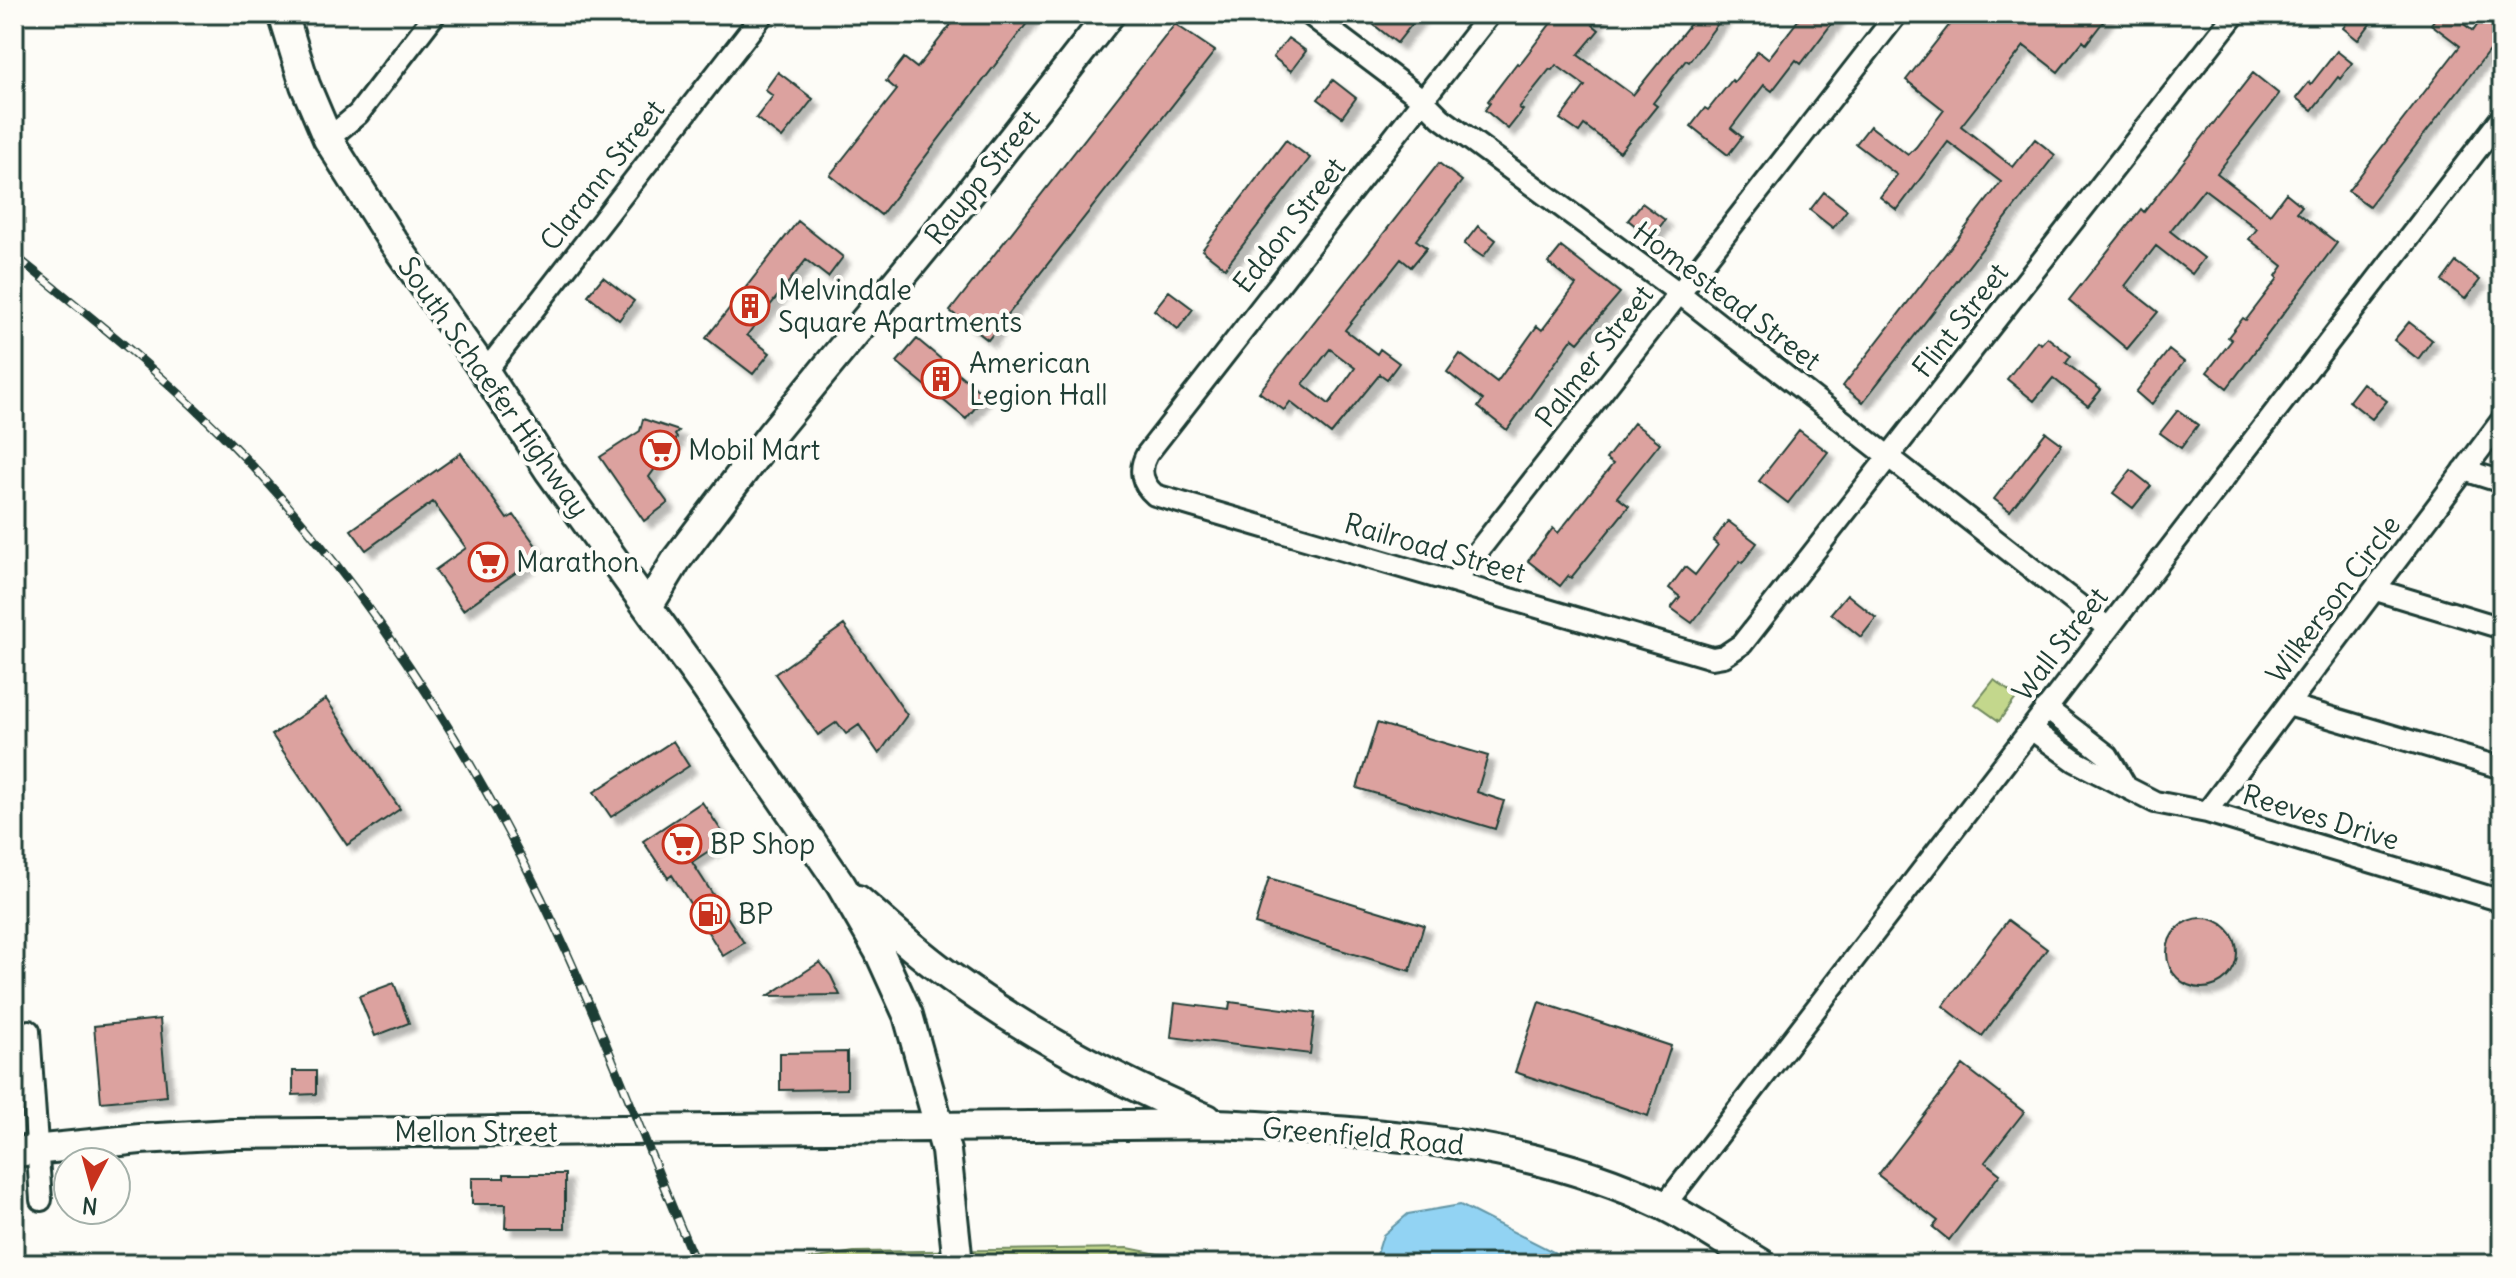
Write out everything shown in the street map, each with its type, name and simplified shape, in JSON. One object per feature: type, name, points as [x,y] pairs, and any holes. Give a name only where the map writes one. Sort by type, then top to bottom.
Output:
[{"type":"main road","name":"South Schaefer Highway","points":[[283,14],[305,85],[328,139],[390,237],[549,470],[649,605],[841,885],[879,951],[908,1015],[949,1168],[958,1264]]},
{"type":"main road","name":"Raupp Street","points":[[649,605],[677,559],[771,435],[965,199],[1110,14]]},
{"type":"main road","points":[[841,885],[949,976],[1017,1022],[1146,1093],[1219,1124]]},
{"type":"main road","name":"Greenfield Road","points":[[938,1128],[1219,1124],[1381,1133],[1450,1141],[1522,1156],[1592,1177],[1664,1206],[1762,1264]]},
{"type":"main road","name":"Mellon Street","points":[[25,1151],[140,1139],[232,1134],[938,1128]]},
{"type":"street","points":[[328,139],[358,114],[435,14]]},
{"type":"street","name":"Clarann Street","points":[[485,372],[763,14]]},
{"type":"street","name":"Homestead Street","points":[[1309,14],[1423,100],[1441,118],[1679,293],[2108,628]]},
{"type":"street","name":"Eddon Street","points":[[1142,475],[1147,454],[1490,14]]},
{"type":"street","name":"Palmer Street","points":[[1454,582],[1897,14]]},
{"type":"street","name":"Flint Street","points":[[1724,656],[1742,644],[2235,14]]},
{"type":"street","name":"Wall Street","points":[[1664,1206],[2502,117]]},
{"type":"street","name":"Wilkerson Circle","points":[[2207,812],[2502,420]]},
{"type":"street","points":[[2464,470],[2502,482]]},
{"type":"street","name":"Railroad Street","points":[[1142,475],[1147,488],[1155,495],[1703,657],[1724,656]]},
{"type":"street","points":[[2376,590],[2502,628]]},
{"type":"street","points":[[2288,705],[2502,768]]},
{"type":"street","name":"Reeves Drive","points":[[2046,708],[2108,756],[2125,785]]},
{"type":"street","name":"Reeves Drive","points":[[2031,729],[2075,761],[2155,802],[2207,812],[2502,901]]},
{"type":"street","points":[[29,1031],[25,1151],[41,1200]]},
{"type":"green space","points":[[1994,680],[2017,697],[1999,721],[1975,704]]},
{"type":"green space","points":[[1128,1248],[1207,1264],[780,1264],[854,1252]]},
{"type":"water","points":[[1460,1205],[1577,1264],[1374,1264],[1383,1235],[1408,1214]]},
{"type":"building","points":[[959,14],[1034,14],[881,215],[830,175],[897,90],[886,81],[904,58],[917,68]]},
{"type":"building","points":[[1383,14],[1420,14],[1397,43],[1374,25]]},
{"type":"building","points":[[1539,14],[1601,14],[1593,25],[1599,30],[1578,55],[1633,95],[1698,14],[1725,14],[1653,103],[1657,106],[1620,152],[1584,125],[1579,132],[1560,119],[1585,86],[1556,65],[1519,108],[1523,110],[1508,129],[1485,110],[1490,103],[1488,101],[1551,23]]},
{"type":"building","points":[[1803,14],[1839,14],[1801,64],[1796,60],[1772,91],[1764,85],[1731,128],[1742,137],[1728,155],[1691,126],[1732,80],[1734,82],[1758,51],[1768,59]]},
{"type":"building","points":[[1958,14],[2109,14],[2086,44],[2083,41],[2058,72],[2024,46],[1961,126],[2013,167],[2035,139],[2055,155],[1863,402],[1843,386],[2001,182],[1948,142],[1897,210],[1880,197],[1897,175],[1856,144],[1870,126],[1908,155],[1916,147],[1944,110],[1906,80]]},
{"type":"building","points":[[2353,14],[2370,24],[2358,40],[2343,28]]},
{"type":"building","points":[[2439,14],[2451,14],[2473,31],[2485,14],[2502,14],[2502,34],[2369,206],[2348,191],[2460,46],[2431,24]]},
{"type":"building","points":[[1175,24],[1215,51],[988,340],[950,311]]},
{"type":"building","points":[[1288,38],[1306,51],[1291,71],[1273,57]]},
{"type":"building","points":[[2337,51],[2352,63],[2312,110],[2296,98]]},
{"type":"building","points":[[778,72],[813,99],[782,138],[756,118],[773,96],[765,90]]},
{"type":"building","points":[[2253,73],[2279,94],[2217,173],[2270,214],[2286,193],[2302,206],[2297,212],[2337,243],[2227,388],[2207,372],[2232,340],[2228,337],[2243,318],[2246,320],[2278,278],[2276,276],[2283,266],[2249,239],[2257,229],[2204,189],[2170,231],[2204,258],[2192,274],[2156,246],[2125,286],[2158,312],[2127,349],[2069,300],[2141,209],[2144,212]]},
{"type":"building","points":[[1333,80],[1356,98],[1342,117],[1318,99]]},
{"type":"building","points":[[1286,140],[1310,158],[1225,268],[1202,250]]},
{"type":"building","points":[[1439,163],[1462,181],[1416,240],[1427,248],[1411,267],[1401,259],[1345,330],[1377,354],[1380,349],[1399,363],[1387,379],[1380,374],[1331,434],[1290,402],[1284,410],[1259,392]],"holes":[[[1330,349],[1355,368],[1329,404],[1303,384]]]},
{"type":"building","points":[[1824,192],[1847,210],[1833,228],[1810,210]]},
{"type":"building","points":[[1642,203],[1665,220],[1651,238],[1628,220]]},
{"type":"building","name":"Melvindale Square Apartments","points":[[798,221],[843,257],[828,277],[806,260],[747,335],[770,353],[753,374],[706,338]]},
{"type":"building","points":[[1478,226],[1496,240],[1483,257],[1464,244]]},
{"type":"building","points":[[1561,247],[1620,293],[1578,342],[1573,338],[1507,430],[1478,407],[1483,400],[1447,372],[1460,354],[1497,382],[1537,326],[1542,330],[1576,285],[1548,263]]},
{"type":"building","points":[[2456,262],[2480,280],[2465,299],[2442,281]]},
{"type":"building","points":[[603,277],[634,301],[619,320],[588,295]]},
{"type":"building","points":[[1169,291],[1193,309],[1178,329],[1154,310]]},
{"type":"building","points":[[2409,322],[2432,340],[2418,359],[2394,340]]},
{"type":"building","points":[[2047,337],[2071,356],[2066,363],[2101,390],[2088,406],[2053,378],[2034,401],[2007,379],[2037,341],[2041,344]]},
{"type":"building","name":"American Legion Hall","points":[[917,339],[985,396],[966,419],[897,362]]},
{"type":"building","points":[[2169,350],[2184,362],[2151,405],[2136,392]]},
{"type":"building","points":[[2363,383],[2387,401],[2372,419],[2349,401]]},
{"type":"building","points":[[2178,410],[2198,425],[2181,448],[2160,433]]},
{"type":"building","points":[[643,419],[679,431],[649,477],[668,503],[644,521],[600,457],[640,431]]},
{"type":"building","points":[[1634,423],[1660,443],[1617,497],[1629,506],[1571,578],[1568,576],[1560,586],[1528,561],[1553,528],[1558,533],[1613,464],[1606,459]]},
{"type":"building","points":[[1799,430],[1828,452],[1788,503],[1759,481]]},
{"type":"building","points":[[2046,432],[2062,444],[2010,511],[1994,499]]},
{"type":"building","points":[[461,453],[507,519],[514,515],[542,554],[463,610],[435,570],[466,548],[433,502],[366,550],[351,530]]},
{"type":"building","points":[[2131,470],[2151,486],[2133,508],[2113,493]]},
{"type":"building","points":[[1728,521],[1757,543],[1692,623],[1671,608],[1680,597],[1669,588],[1685,567],[1695,575],[1718,545],[1713,541]]},
{"type":"building","points":[[1847,594],[1876,618],[1861,637],[1831,613]]},
{"type":"building","points":[[844,625],[907,715],[879,754],[859,725],[846,734],[837,722],[818,735],[775,674]]},
{"type":"building","points":[[326,699],[400,809],[347,845],[272,735]]},
{"type":"building","points":[[1377,723],[1488,756],[1477,792],[1504,801],[1495,829],[1357,788]]},
{"type":"building","points":[[673,741],[689,766],[611,817],[594,792]]},
{"type":"building","points":[[702,802],[727,839],[692,862],[744,943],[723,956],[672,875],[668,878],[643,841]]},
{"type":"building","points":[[1269,878],[1424,925],[1410,971],[1255,924]]},
{"type":"building","points":[[2202,918],[2221,924],[2231,934],[2237,953],[2231,972],[2221,982],[2202,988],[2183,982],[2173,972],[2167,953],[2173,934],[2183,924]]},
{"type":"building","points":[[2008,920],[2047,949],[1982,1036],[1943,1006]]},
{"type":"building","points":[[820,962],[840,995],[768,996]]},
{"type":"building","points":[[394,983],[409,1023],[375,1036],[359,996]]},
{"type":"building","points":[[1230,1002],[1315,1013],[1310,1054],[1171,1037],[1175,1003],[1229,1010]]},
{"type":"building","points":[[1539,1002],[1671,1046],[1648,1116],[1515,1072]]},
{"type":"building","points":[[160,1019],[167,1096],[101,1102],[94,1026]]},
{"type":"building","points":[[847,1052],[847,1089],[780,1090],[780,1053]]},
{"type":"building","points":[[1963,1065],[2024,1112],[1985,1162],[2000,1174],[1949,1240],[1933,1227],[1938,1221],[1878,1175]]},
{"type":"building","points":[[293,1071],[316,1071],[316,1094],[293,1095]]},
{"type":"building","points":[[504,1174],[565,1174],[565,1228],[505,1228],[506,1204],[472,1204],[472,1178],[504,1178]]},
{"type":"railway","points":[[14,255],[141,360],[202,415],[260,474],[342,572],[416,676],[482,784],[541,897],[602,1034],[696,1264]]},
{"type":"place","name":"Melvindale Square Apartments","points":[[750,306]]},
{"type":"place","name":"American Legion Hall","points":[[941,379]]},
{"type":"place","name":"Mobil Mart","points":[[660,450]]},
{"type":"place","name":"Marathon","points":[[488,562]]},
{"type":"place","name":"BP Shop","points":[[682,844]]},
{"type":"place","name":"BP","points":[[710,914]]}]
